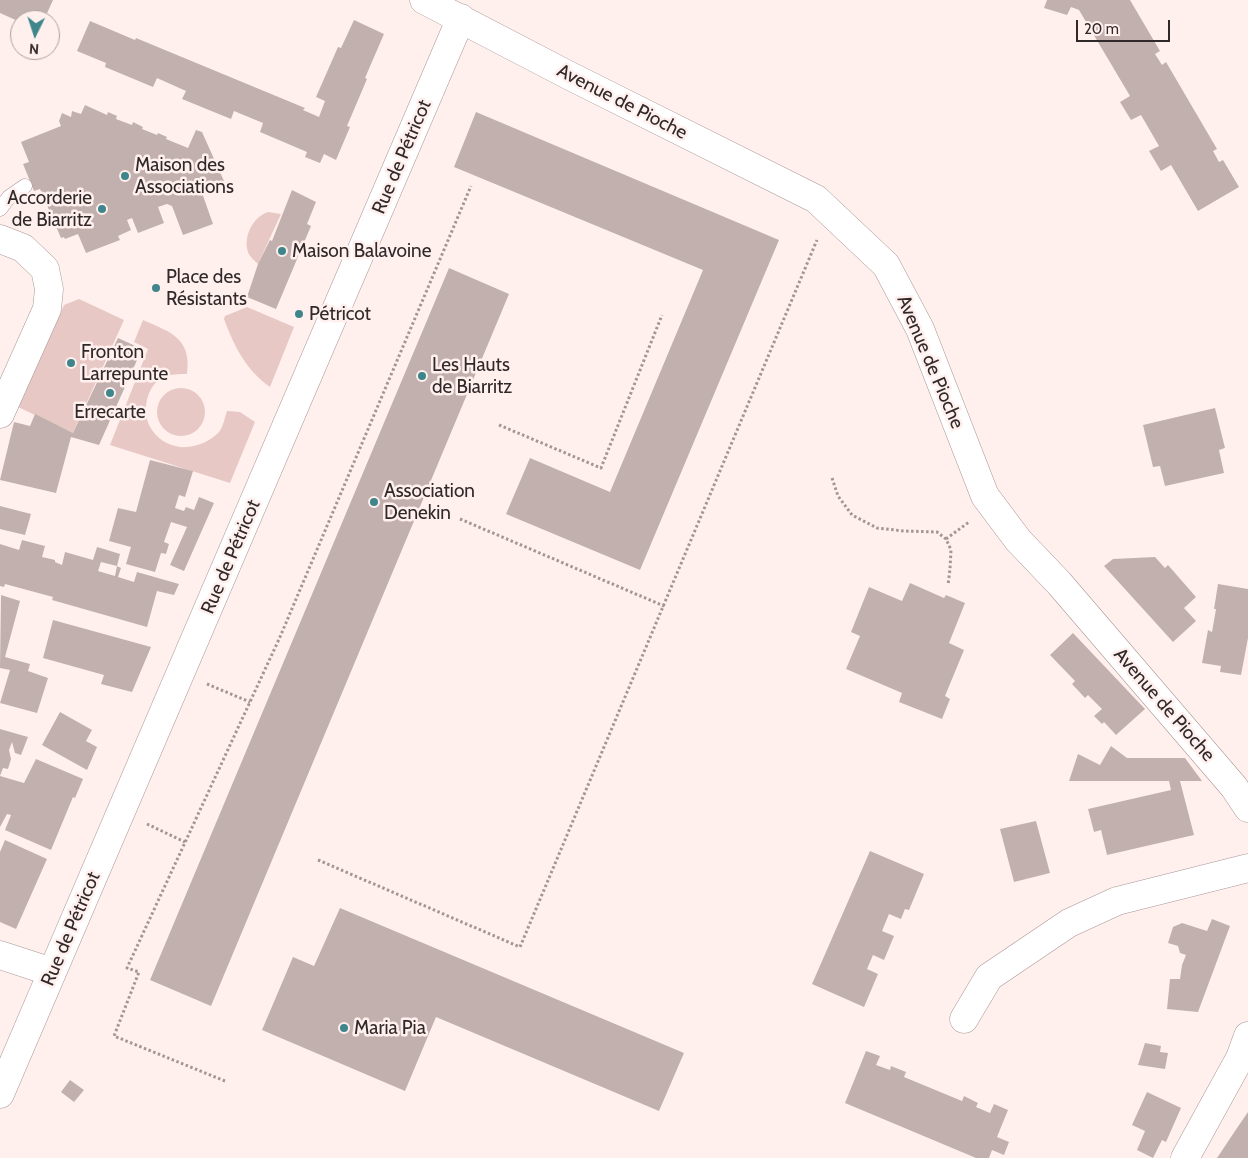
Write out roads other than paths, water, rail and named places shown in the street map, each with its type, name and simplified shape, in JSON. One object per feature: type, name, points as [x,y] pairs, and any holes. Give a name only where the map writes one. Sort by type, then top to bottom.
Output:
[{"type":"street","name":"Avenue de Pioche","points":[[424,0],[570,76],[816,199],[886,266],[920,329],[985,496],[1018,540],[1243,790]]},
{"type":"street","name":"Rue de Pétricot","points":[[0,1094],[461,18]]},
{"type":"street","points":[[0,239],[23,248],[45,268],[49,288],[47,309],[0,414]]},
{"type":"street","points":[[964,1019],[989,978],[1069,923],[1117,901],[1248,868]]},
{"type":"street","points":[[0,955],[52,972]]},
{"type":"street","points":[[1185,1158],[1240,1058],[1248,1036]]},
{"type":"lane","points":[[0,209],[9,197],[25,186]]},
{"type":"place","name":"Maison des Associations","points":[[125,176]]},
{"type":"place","name":"Accorderie de Biarritz","points":[[102,209]]},
{"type":"place","name":"Maison Balavoine","points":[[282,251]]},
{"type":"place","name":"Place des Résistants","points":[[156,288]]},
{"type":"place","name":"Pétricot","points":[[299,314]]},
{"type":"place","name":"Fronton Larrepunte","points":[[71,363]]},
{"type":"place","name":"Les Hauts de Biarritz","points":[[422,376]]},
{"type":"place","name":"Errecarte","points":[[110,393]]},
{"type":"place","name":"Association Denekin","points":[[374,502]]},
{"type":"place","name":"Maria Pia","points":[[344,1028]]}]
